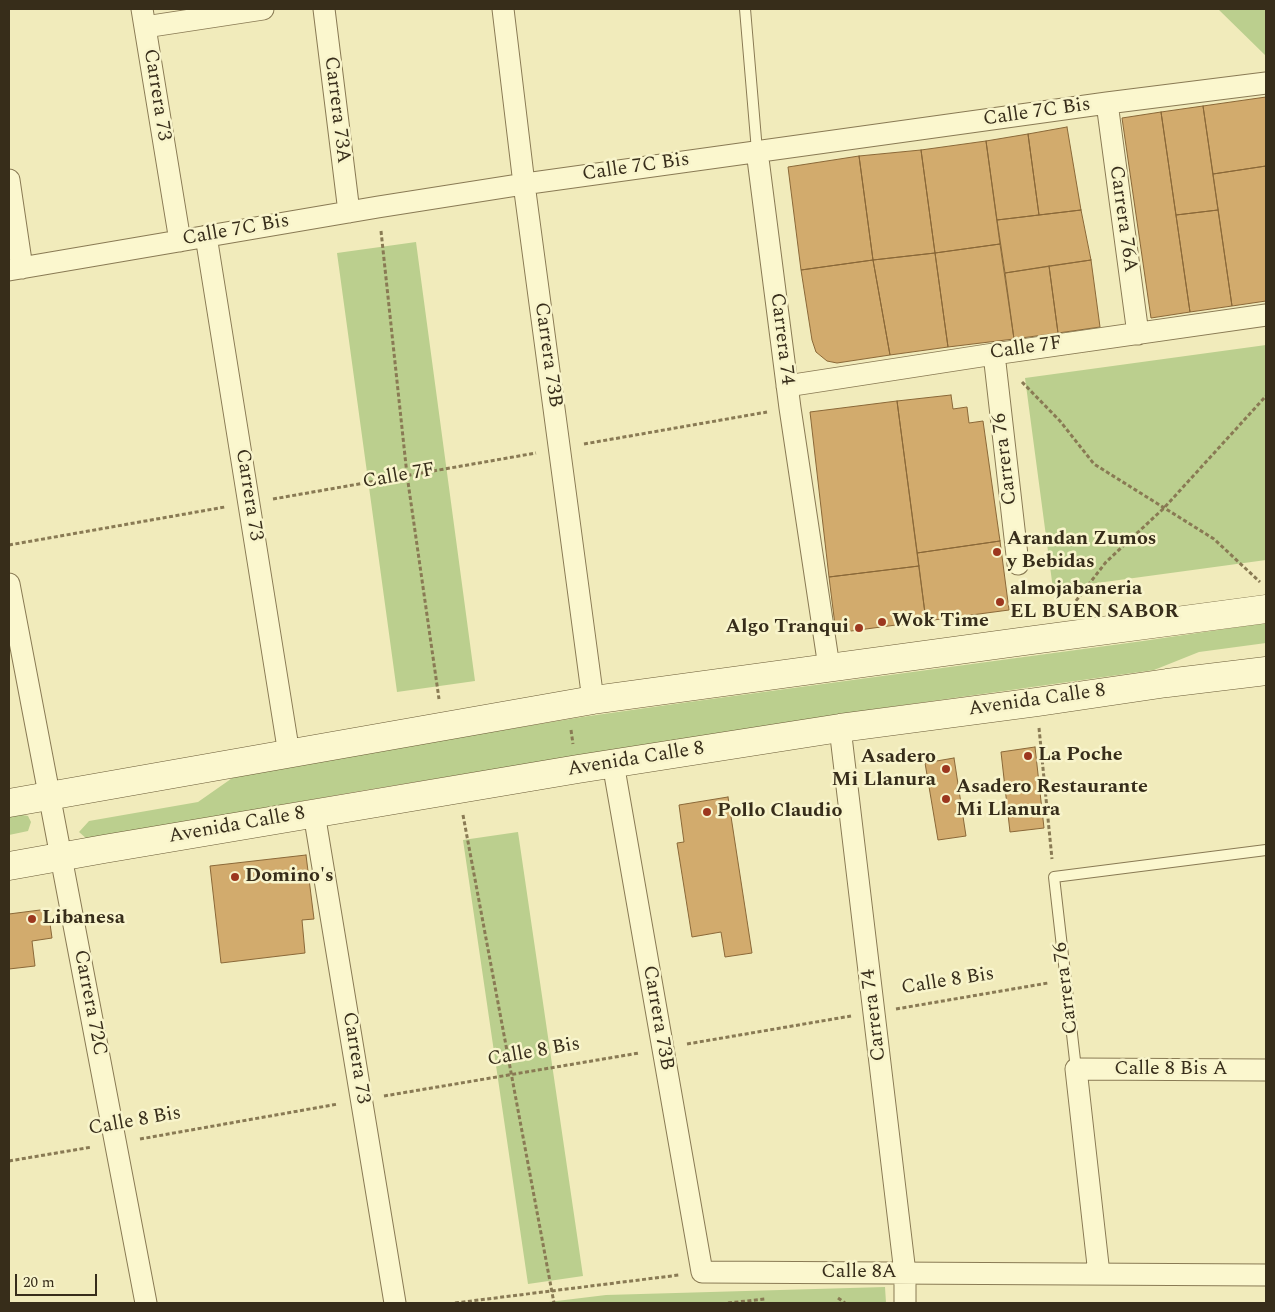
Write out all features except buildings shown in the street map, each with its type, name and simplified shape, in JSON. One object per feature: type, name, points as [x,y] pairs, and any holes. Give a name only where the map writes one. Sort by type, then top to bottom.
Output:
[{"type":"street","points":[[143,18],[263,9]]},
{"type":"street","name":"Carrera 73A","points":[[324,9],[349,212]]},
{"type":"street","name":"Carrera 73B","points":[[503,9],[524,184],[593,700]]},
{"type":"street","name":"Carrera 73","points":[[143,18],[180,240]]},
{"type":"street","name":"Calle 7C Bis","points":[[15,269],[378,206],[524,184],[1106,103],[1266,83]]},
{"type":"street","name":"Carrera 76A","points":[[1106,103],[1138,334]]},
{"type":"street","name":"Carrera 74","points":[[757,151],[790,408],[829,667]]},
{"type":"street","points":[[9,180],[15,269]]},
{"type":"street","name":"Carrera 73","points":[[206,236],[289,754]]},
{"type":"street","name":"Calle 7F","points":[[787,386],[1266,315]]},
{"type":"street","name":"Carrera 76","points":[[994,354],[1018,564]]},
{"type":"street","name":"Carrera 72C","points":[[9,584],[146,1303]]},
{"type":"street","points":[[9,803],[593,700],[1266,610]]},
{"type":"street","name":"Avenida Calle 8","points":[[9,866],[612,763],[840,728],[1266,671]]},
{"type":"street","name":"Carrera 74","points":[[840,728],[905,1273],[905,1303]]},
{"type":"street","name":"Carrera 73B","points":[[612,763],[702,1272]]},
{"type":"street","name":"Carrera 73","points":[[314,813],[395,1303]]},
{"type":"street","name":"Carrera 76","points":[[1076,1069],[1099,1274]]},
{"type":"street","name":"Calle 8 Bis A","points":[[1076,1069],[1266,1070]]},
{"type":"street","name":"Calle 8A","points":[[702,1272],[1266,1275]]},
{"type":"lane","name":"Carrera 74","points":[[745,9],[757,151]]},
{"type":"lane","points":[[1054,877],[1266,850]]},
{"type":"lane","name":"Carrera 76","points":[[1054,877],[1076,1069]]},
{"type":"path","points":[[378,206],[407,475],[440,707]]},
{"type":"path","points":[[994,354],[1060,421],[1094,464],[1214,538],[1266,588]]},
{"type":"path","points":[[1070,609],[1106,562],[1164,508],[1266,396]]},
{"type":"path","name":"Calle 7F","points":[[9,545],[790,408]]},
{"type":"path","points":[[1037,702],[1054,877]]},
{"type":"path","points":[[566,705],[578,769]]},
{"type":"path","points":[[463,815],[554,1303]]},
{"type":"path","name":"Calle 8 Bis","points":[[9,1161],[1066,980]]},
{"type":"path","points":[[455,1303],[702,1272]]},
{"type":"green space","points":[[1218,9],[1266,9],[1266,56]]},
{"type":"green space","points":[[416,242],[475,681],[397,692],[337,253]]},
{"type":"green space","points":[[1266,345],[1266,560],[1053,589],[1025,378]]},
{"type":"green space","points":[[1266,623],[1266,643],[1199,652],[1154,670],[875,709],[605,751],[360,791],[87,839],[79,832],[89,821],[198,802],[238,774],[582,717]]},
{"type":"green space","points":[[14,813],[28,816],[31,822],[28,831],[9,835],[9,814]]},
{"type":"green space","points":[[518,832],[583,1276],[528,1284],[463,840]]},
{"type":"green space","points":[[885,1287],[886,1303],[540,1303],[606,1295]]},
{"type":"place","name":"Arandan Zumos y Bebidas","points":[[997,552]]},
{"type":"place","name":"almojabaneria EL BUEN SABOR","points":[[1000,602]]},
{"type":"place","name":"Wok Time","points":[[882,622]]},
{"type":"place","name":"Algo Tranqui","points":[[859,628]]},
{"type":"place","name":"La Poche","points":[[1028,756]]},
{"type":"place","name":"Asadero Mi Llanura","points":[[946,769]]},
{"type":"place","name":"Asadero Restaurante Mi Llanura","points":[[946,799]]},
{"type":"place","name":"Pollo Claudio","points":[[707,812]]},
{"type":"place","name":"Domino's","points":[[235,877]]},
{"type":"place","name":"Libanesa","points":[[32,919]]}]
